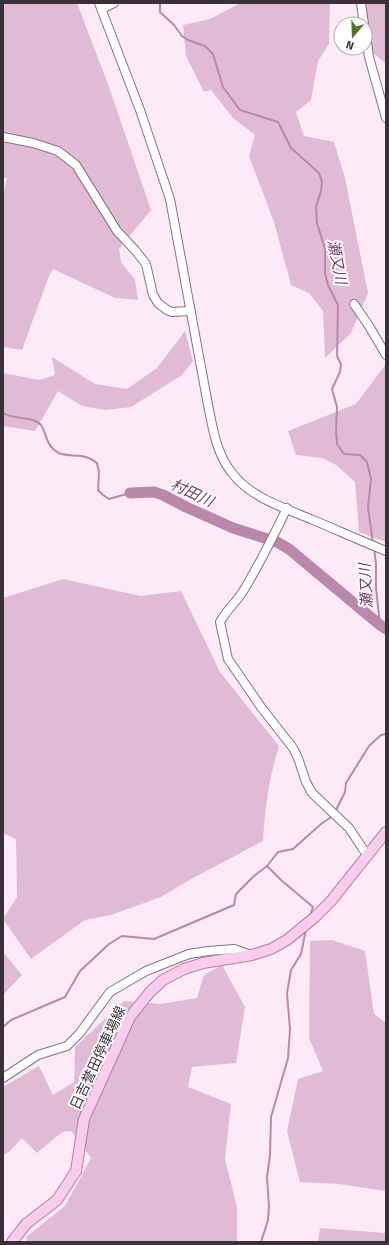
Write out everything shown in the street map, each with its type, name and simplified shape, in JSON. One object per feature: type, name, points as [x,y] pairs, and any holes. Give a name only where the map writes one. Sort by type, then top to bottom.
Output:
[{"type":"main road","name":"日吉誉田停車場線","points":[[12,1242],[26,1224],[57,1200],[76,1171],[84,1119],[130,1017],[150,992],[163,980],[184,969],[203,963],[252,955],[271,949],[301,929],[331,901],[385,834]]},
{"type":"street","points":[[114,3],[100,6],[140,110],[170,199],[212,428],[219,452],[239,482],[260,496],[385,550]]},
{"type":"street","points":[[361,3],[363,16]]},
{"type":"street","points":[[369,56],[386,118]]},
{"type":"street","points":[[3,138],[33,143],[58,151],[76,165],[117,231],[146,264],[153,295],[158,303],[172,312],[190,311]]},
{"type":"street","points":[[354,304],[377,338],[386,355]]},
{"type":"street","points":[[287,508],[261,560],[241,595],[220,622],[228,660],[261,707],[293,748],[312,793],[349,828],[368,855]]},
{"type":"street","points":[[3,1078],[38,1055],[67,1046],[79,1034],[110,992],[146,971],[189,954],[208,951],[234,949],[252,955]]},
{"type":"shaded area","points":[[3,3],[77,3],[109,87],[151,210],[119,249],[121,262],[135,280],[138,300],[115,298],[53,269],[48,278],[22,350],[3,347],[3,196],[7,178],[3,177]]},
{"type":"shaded area","points":[[240,3],[330,3],[329,44],[318,61],[311,100],[296,112],[304,136],[334,142],[345,178],[368,293],[351,333],[325,358],[323,311],[309,293],[291,285],[274,222],[249,156],[255,135],[233,118],[211,90],[204,92],[186,56],[183,25],[210,19]]},
{"type":"shaded area","points":[[364,3],[386,3],[385,63],[373,53],[373,16],[365,16]]},
{"type":"shaded area","points":[[185,331],[193,361],[182,375],[131,407],[105,410],[82,406],[58,391],[35,431],[3,426],[3,373],[39,380],[55,375],[52,357],[95,384],[127,389],[157,368]]},
{"type":"shaded area","points":[[386,364],[386,542],[359,532],[355,482],[336,465],[322,458],[296,455],[288,431],[356,404]]},
{"type":"shaded area","points":[[63,579],[141,596],[181,591],[220,672],[279,746],[268,793],[263,841],[193,878],[161,897],[111,915],[85,920],[31,959],[3,919],[17,897],[16,839],[3,833],[3,598]]},
{"type":"shaded area","points":[[332,940],[365,951],[374,1014],[386,1023],[386,1191],[339,1184],[300,1182],[287,1131],[298,1079],[323,1071],[309,1038],[310,941]]},
{"type":"shaded area","points":[[3,952],[22,975],[3,995]]},
{"type":"shaded area","points":[[222,965],[245,1007],[236,1063],[192,1067],[188,1087],[231,1104],[225,1159],[237,1207],[237,1242],[27,1242],[26,1237],[65,1206],[91,1158],[71,1131],[62,1132],[37,1153],[22,1138],[10,1151],[3,1155],[3,1087],[39,1066],[53,1095],[74,1082],[75,1047],[124,1001],[161,1004],[197,998],[204,975]]},
{"type":"shaded area","points":[[320,1228],[386,1233],[386,1242],[318,1242]]},
{"type":"waterway","name":"瀬又川","points":[[160,3],[160,12],[174,25],[182,36],[188,40],[205,46],[213,54],[223,87],[240,110],[278,122],[291,148],[319,173],[322,182],[316,207],[317,223],[325,249],[325,273],[328,285],[338,305],[337,356],[341,364],[340,372],[332,389],[337,407],[337,444],[344,454],[360,455],[367,462],[371,479],[368,507],[373,544]]},
{"type":"waterway","name":"村田川","points":[[3,413],[13,417],[38,422],[43,428],[51,447],[59,453],[65,455],[83,456],[97,463],[99,472],[98,490],[109,499],[130,493]]},
{"type":"waterway","name":"村田川","points":[[130,493],[154,492],[233,528],[277,542],[289,549],[386,629]]},
{"type":"waterway","name":"瀬又川","points":[[374,548],[380,625]]},
{"type":"waterway","points":[[335,812],[345,792],[346,783],[369,746],[381,735],[386,734]]},
{"type":"waterway","points":[[3,1027],[11,1020],[65,997],[80,971],[109,944],[122,936],[154,939],[234,905],[236,894],[254,876],[267,866],[278,852],[293,849],[321,824],[333,816]]},
{"type":"waterway","points":[[267,866],[313,907],[310,915]]},
{"type":"waterway","points":[[261,1242],[268,1220],[269,1206],[267,1177],[270,1155],[271,1117],[288,1058],[290,1029],[287,993],[291,970],[301,954],[306,929]]}]
